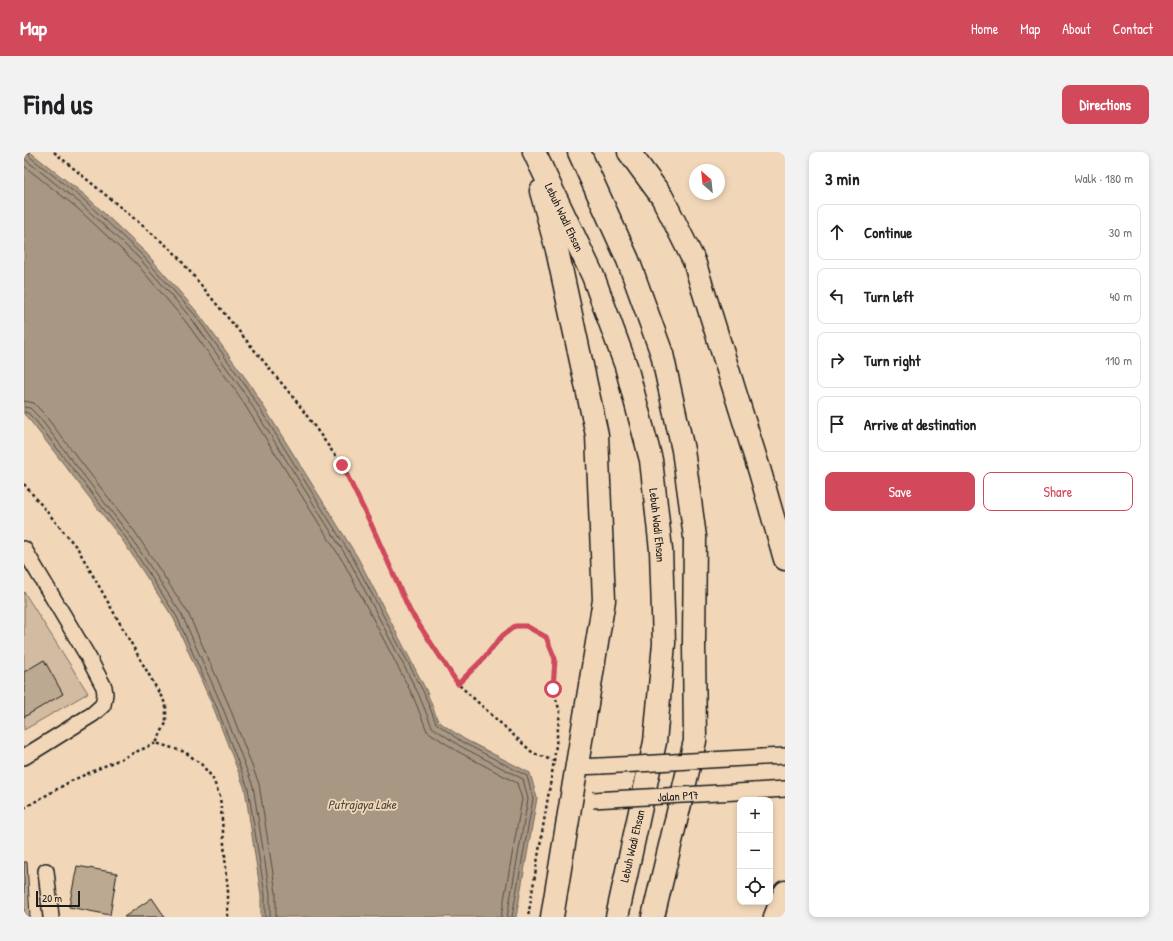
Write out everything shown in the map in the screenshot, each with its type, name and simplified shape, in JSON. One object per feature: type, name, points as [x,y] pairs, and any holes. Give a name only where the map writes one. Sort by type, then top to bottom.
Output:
[{"type":"main road","points":[[530,152],[557,250],[597,435],[604,600],[552,917]]},
{"type":"main road","name":"Lebuh Wadi Ehsan","points":[[534,152],[593,276],[626,366],[651,460],[661,543],[664,643],[656,742],[617,917]]},
{"type":"main road","points":[[579,152],[628,260],[662,354],[683,450],[696,537],[694,643],[696,741],[653,917]]},
{"type":"main road","points":[[629,152],[662,198],[694,261],[760,472],[785,559]]},
{"type":"main road","points":[[775,917],[785,892]]},
{"type":"street","points":[[24,549],[87,655],[104,687],[105,694],[103,705],[93,714],[24,757]]},
{"type":"street","points":[[576,767],[785,756]]},
{"type":"street","name":"Jalan P17","points":[[570,802],[785,789]]},
{"type":"street","points":[[46,871],[51,917]]},
{"type":"path","points":[[54,152],[173,251],[297,402],[342,465],[371,524],[410,611],[458,684],[533,753],[554,761]]},
{"type":"path","points":[[24,484],[78,549],[166,705],[166,723],[156,743],[71,781],[24,808]]},
{"type":"path","points":[[458,684],[482,660],[502,636],[515,626],[526,626],[546,637],[555,659],[553,689],[560,712],[554,761],[528,917]]},
{"type":"path","points":[[156,743],[185,752],[202,764],[212,777],[220,796],[228,892],[228,917]]},
{"type":"shaded area","points":[[24,592],[88,693],[24,730]]},
{"type":"water","name":"Putrajaya Lake","points":[[24,152],[30,152],[86,196],[146,253],[198,313],[249,383],[358,558],[426,690],[438,721],[464,739],[530,773],[537,798],[516,917],[261,917],[261,895],[245,789],[214,709],[174,619],[123,541],[24,414]]},
{"type":"building","points":[[44,660],[63,694],[24,717],[24,672]]},
{"type":"building","points":[[24,862],[27,862],[30,917],[24,917]]},
{"type":"building","points":[[77,866],[117,873],[110,915],[69,907]]},
{"type":"building","points":[[152,898],[165,917],[124,917]]},
{"type":"route","points":[[342,465],[371,524],[410,611],[458,684],[482,660],[502,636],[515,626],[526,626],[546,637],[555,659],[553,689]]}]
